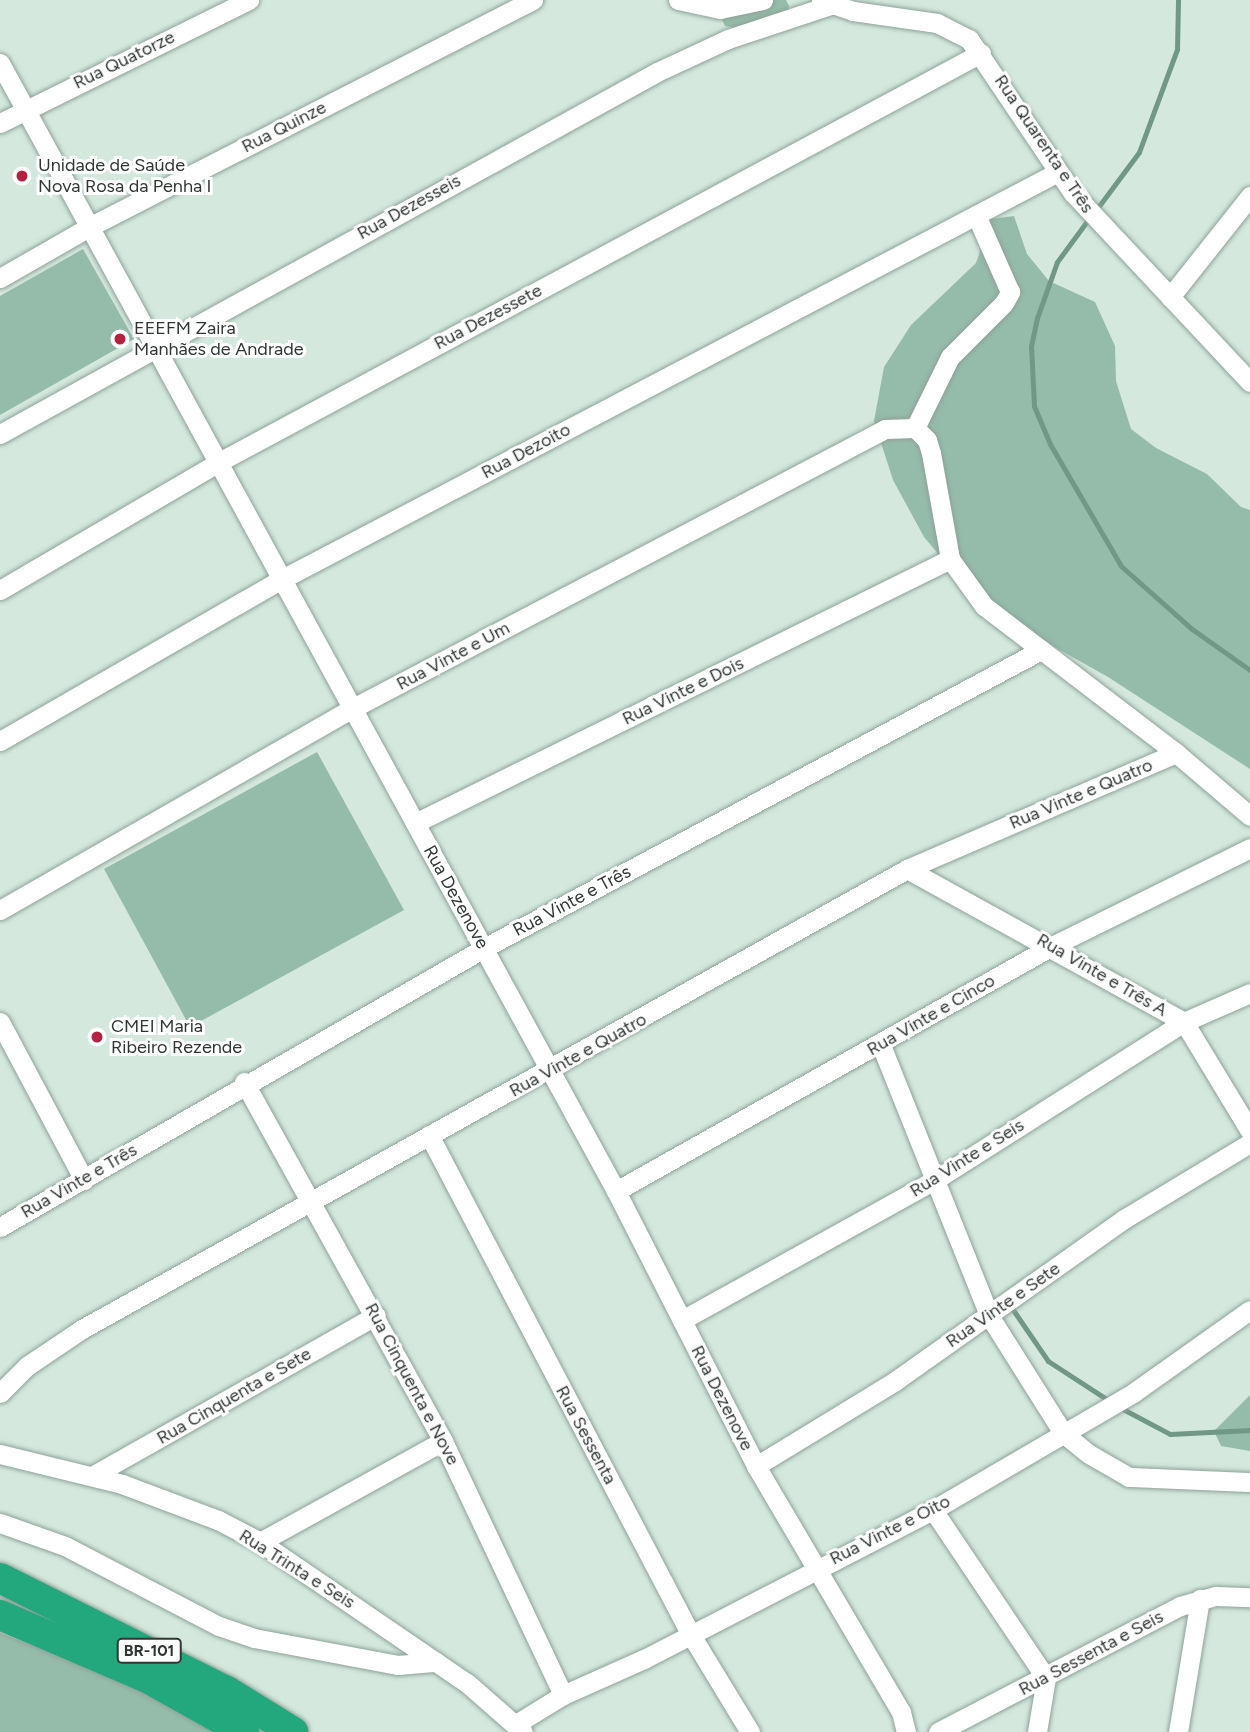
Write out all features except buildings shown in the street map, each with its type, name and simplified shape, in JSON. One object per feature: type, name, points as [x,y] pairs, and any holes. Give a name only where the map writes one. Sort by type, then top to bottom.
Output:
[{"type":"highway","name":"BR-101","points":[[0,1578],[227,1691],[293,1732]]},
{"type":"highway","name":"BR-101","points":[[0,1615],[149,1679],[244,1732]]},
{"type":"street","name":"Rua Quatorze","points":[[0,123],[25,108],[249,0]]},
{"type":"street","name":"Rua Quinze","points":[[0,278],[89,227],[533,0]]},
{"type":"street","points":[[678,0],[720,9],[763,0]]},
{"type":"street","name":"Rua Quarenta e Três","points":[[826,3],[937,23],[954,29],[981,52],[1058,172],[1092,216],[1250,382]]},
{"type":"street","name":"Rua Dezesseis","points":[[0,434],[153,346],[694,53],[826,3]]},
{"type":"street","name":"Rua Dezessete","points":[[0,590],[217,463],[981,52]]},
{"type":"street","name":"Rua Dezenove","points":[[0,63],[617,1191],[756,1466],[901,1712],[906,1732]]},
{"type":"street","name":"Rua Dezoito","points":[[0,741],[282,579],[1058,172]]},
{"type":"street","points":[[1171,297],[1250,195]]},
{"type":"street","points":[[976,215],[1010,292],[1004,303],[950,357],[915,428],[927,440],[931,453],[950,559],[984,606],[1176,753],[1250,816]]},
{"type":"street","name":"Rua Vinte e Um","points":[[0,909],[354,708],[885,429],[915,428]]},
{"type":"street","name":"Rua Vinte e Dois","points":[[415,823],[950,559]]},
{"type":"street","name":"Rua Vinte e Três","points":[[0,1227],[84,1180],[244,1083],[484,948],[1041,650]]},
{"type":"street","name":"Rua Vinte e Quatro","points":[[0,1393],[27,1366],[82,1329],[311,1198],[552,1071],[907,869],[1176,753]]},
{"type":"street","name":"Rua Vinte e Cinco","points":[[617,1191],[881,1045],[1052,946],[1250,848]]},
{"type":"street","name":"Rua Vinte e Três A","points":[[907,869],[1052,946],[1184,1022],[1250,1131]]},
{"type":"street","name":"Rua Vinte e Seis","points":[[682,1320],[935,1180],[1184,1022],[1250,993]]},
{"type":"street","points":[[0,1022],[84,1180]]},
{"type":"street","points":[[881,1045],[990,1317],[1063,1433],[1088,1454],[1129,1477],[1250,1482]]},
{"type":"street","name":"Rua Cinquenta e Nove","points":[[244,1083],[311,1198],[443,1441],[563,1695]]},
{"type":"street","name":"Rua Sessenta","points":[[429,1135],[691,1634],[750,1732]]},
{"type":"street","name":"Rua Vinte e Sete","points":[[756,1466],[990,1317],[1133,1213],[1250,1143]]},
{"type":"street","name":"Rua Vinte e Oito","points":[[519,1728],[563,1695],[691,1634],[814,1568],[933,1510],[1133,1393],[1250,1310]]},
{"type":"street","name":"Rua Cinquenta e Sete","points":[[92,1476],[376,1315]]},
{"type":"street","points":[[260,1542],[443,1441]]},
{"type":"street","name":"Rua Trinta e Seis","points":[[0,1454],[92,1476],[185,1507],[260,1542],[436,1662],[519,1728]]},
{"type":"street","points":[[933,1510],[1046,1678],[1037,1732]]},
{"type":"street","points":[[0,1522],[65,1546],[219,1626],[254,1638],[398,1665],[436,1662]]},
{"type":"street","name":"Rua Sessenta e Seis","points":[[938,1732],[1200,1599],[1250,1597]]},
{"type":"street","points":[[1178,1732],[1200,1599]]},
{"type":"green space","points":[[713,0],[786,0],[789,6],[786,17],[744,29],[725,26]]},
{"type":"green space","points":[[1014,216],[1027,254],[1049,281],[1095,302],[1115,346],[1116,381],[1131,429],[1156,448],[1207,474],[1241,507],[1250,510],[1250,769],[1108,677],[982,606],[924,537],[893,480],[874,421],[884,367],[911,325],[976,263],[991,219]]},
{"type":"green space","points":[[83,249],[134,339],[0,415],[0,296]]},
{"type":"green space","points":[[317,752],[404,910],[190,1027],[104,869]]},
{"type":"green space","points":[[1250,1395],[1250,1451],[1221,1446],[1214,1431]]},
{"type":"green space","points":[[0,1633],[146,1688],[227,1732],[0,1732]]},
{"type":"waterway","points":[[1096,210],[1139,152],[1177,49],[1178,0]]},
{"type":"waterway","points":[[1090,217],[1057,262],[1037,318],[1031,346],[1034,406],[1050,444],[1121,566],[1192,629],[1250,670]]},
{"type":"waterway","points":[[1009,1304],[1048,1361],[1111,1402]]},
{"type":"waterway","points":[[1119,1407],[1170,1434],[1250,1430]]},
{"type":"place","name":"Unidade de Saúde Nova Rosa da Penha I","points":[[22,176]]},
{"type":"place","name":"EEEFM Zaira Manhães de Andrade","points":[[120,339]]},
{"type":"place","name":"CMEI Maria Ribeiro Rezende","points":[[97,1037]]}]
